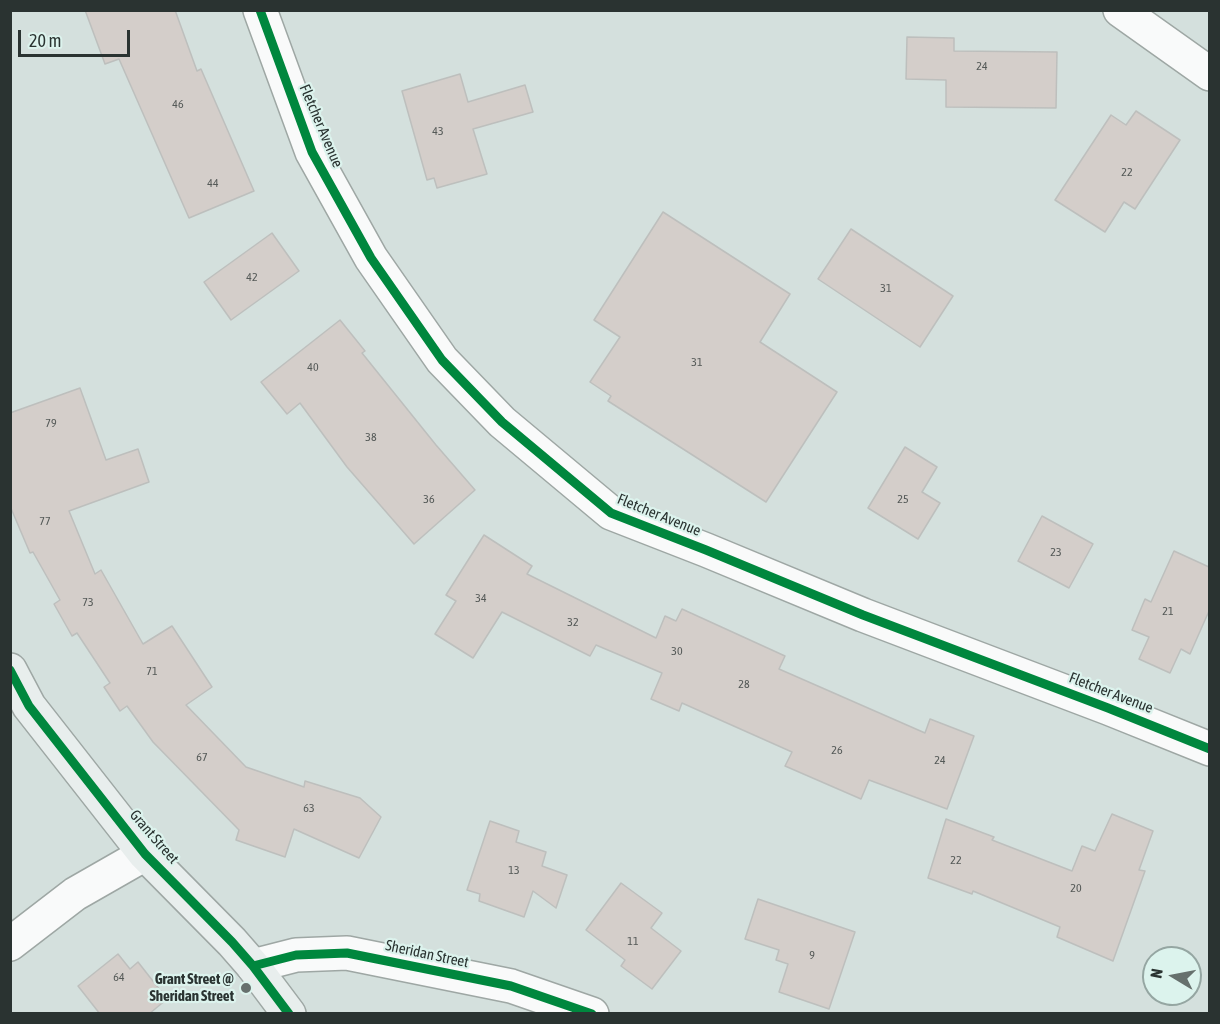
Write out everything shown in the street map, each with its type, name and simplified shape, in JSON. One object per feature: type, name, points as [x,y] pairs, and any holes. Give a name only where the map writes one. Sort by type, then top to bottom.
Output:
[{"type":"street","name":"Fletcher Avenue","points":[[260,10],[312,152],[376,266],[442,360],[502,422],[611,513],[863,615],[1209,749]]},
{"type":"street","points":[[1120,10],[1209,74]]},
{"type":"street","name":"Grant Street","points":[[10,670],[29,706],[145,854],[221,930],[253,966],[289,1014]]},
{"type":"street","points":[[10,944],[75,894],[145,854]]},
{"type":"street","name":"Sheridan Street","points":[[253,966],[296,955],[347,953],[512,986],[592,1014]]},
{"type":"building","points":[[85,10],[175,10],[197,71],[201,69],[254,191],[189,218],[119,59],[105,64]]},
{"type":"building","points":[[907,37],[954,38],[954,51],[1057,52],[1056,108],[946,107],[946,80],[906,79]]},
{"type":"building","points":[[460,74],[468,102],[525,85],[533,112],[473,129],[487,174],[437,188],[434,178],[427,180],[402,91]]},
{"type":"building","points":[[1136,111],[1180,140],[1135,209],[1124,202],[1105,232],[1055,200],[1111,115],[1126,125]]},
{"type":"building","points":[[663,212],[790,294],[760,342],[837,392],[766,502],[608,401],[611,396],[590,382],[620,337],[594,320]]},
{"type":"building","points":[[851,229],[953,296],[920,347],[818,279]]},
{"type":"building","points":[[272,233],[299,271],[231,320],[204,282]]},
{"type":"building","points":[[340,320],[365,351],[362,353],[475,490],[414,544],[347,467],[300,403],[287,414],[261,382]]},
{"type":"building","points":[[80,388],[106,460],[138,449],[149,482],[69,511],[95,574],[101,570],[143,644],[172,626],[212,687],[186,705],[246,767],[304,787],[305,781],[360,798],[381,817],[359,858],[294,829],[285,857],[236,840],[239,830],[153,742],[127,706],[120,711],[104,687],[110,683],[77,633],[72,636],[54,604],[60,600],[33,552],[30,553],[10,506],[10,413]]},
{"type":"building","points":[[905,447],[937,467],[922,492],[940,503],[918,539],[868,508]]},
{"type":"building","points":[[1042,516],[1093,544],[1069,588],[1018,561]]},
{"type":"building","points":[[484,535],[532,566],[527,574],[656,638],[665,616],[676,621],[682,609],[785,656],[779,669],[925,733],[930,719],[974,736],[947,809],[869,780],[861,799],[785,766],[792,752],[682,703],[679,711],[651,699],[662,673],[596,645],[590,656],[502,612],[473,658],[435,634],[456,601],[446,595]]},
{"type":"building","points":[[1174,551],[1209,567],[1209,611],[1190,654],[1181,649],[1170,673],[1139,659],[1149,637],[1132,630],[1145,599],[1151,602]]},
{"type":"building","points":[[1112,814],[1153,831],[1139,870],[1145,871],[1113,961],[1057,937],[1060,927],[973,891],[972,894],[928,878],[946,819],[994,837],[992,840],[1072,871],[1082,846],[1095,851]]},
{"type":"building","points":[[490,821],[519,831],[516,842],[546,852],[542,866],[567,875],[556,908],[533,891],[524,917],[479,901],[480,894],[467,890]]},
{"type":"building","points":[[621,883],[662,913],[651,928],[681,951],[652,989],[621,966],[625,960],[586,930]]},
{"type":"building","points":[[758,899],[855,932],[829,1009],[779,992],[788,964],[776,960],[779,950],[745,939]]},
{"type":"building","points":[[118,954],[130,969],[138,962],[167,999],[149,1014],[100,1014],[78,986]]},
{"type":"cycle path","points":[[260,10],[312,152],[371,258],[442,360],[502,422],[611,513],[863,615],[1210,749]]},
{"type":"cycle path","points":[[10,670],[29,706],[145,854],[232,942],[289,1014]]},
{"type":"cycle path","points":[[253,966],[296,955],[347,953],[511,986],[592,1014]]},
{"type":"place","name":"Grant Street @ Sheridan Street","points":[[246,988]]}]
